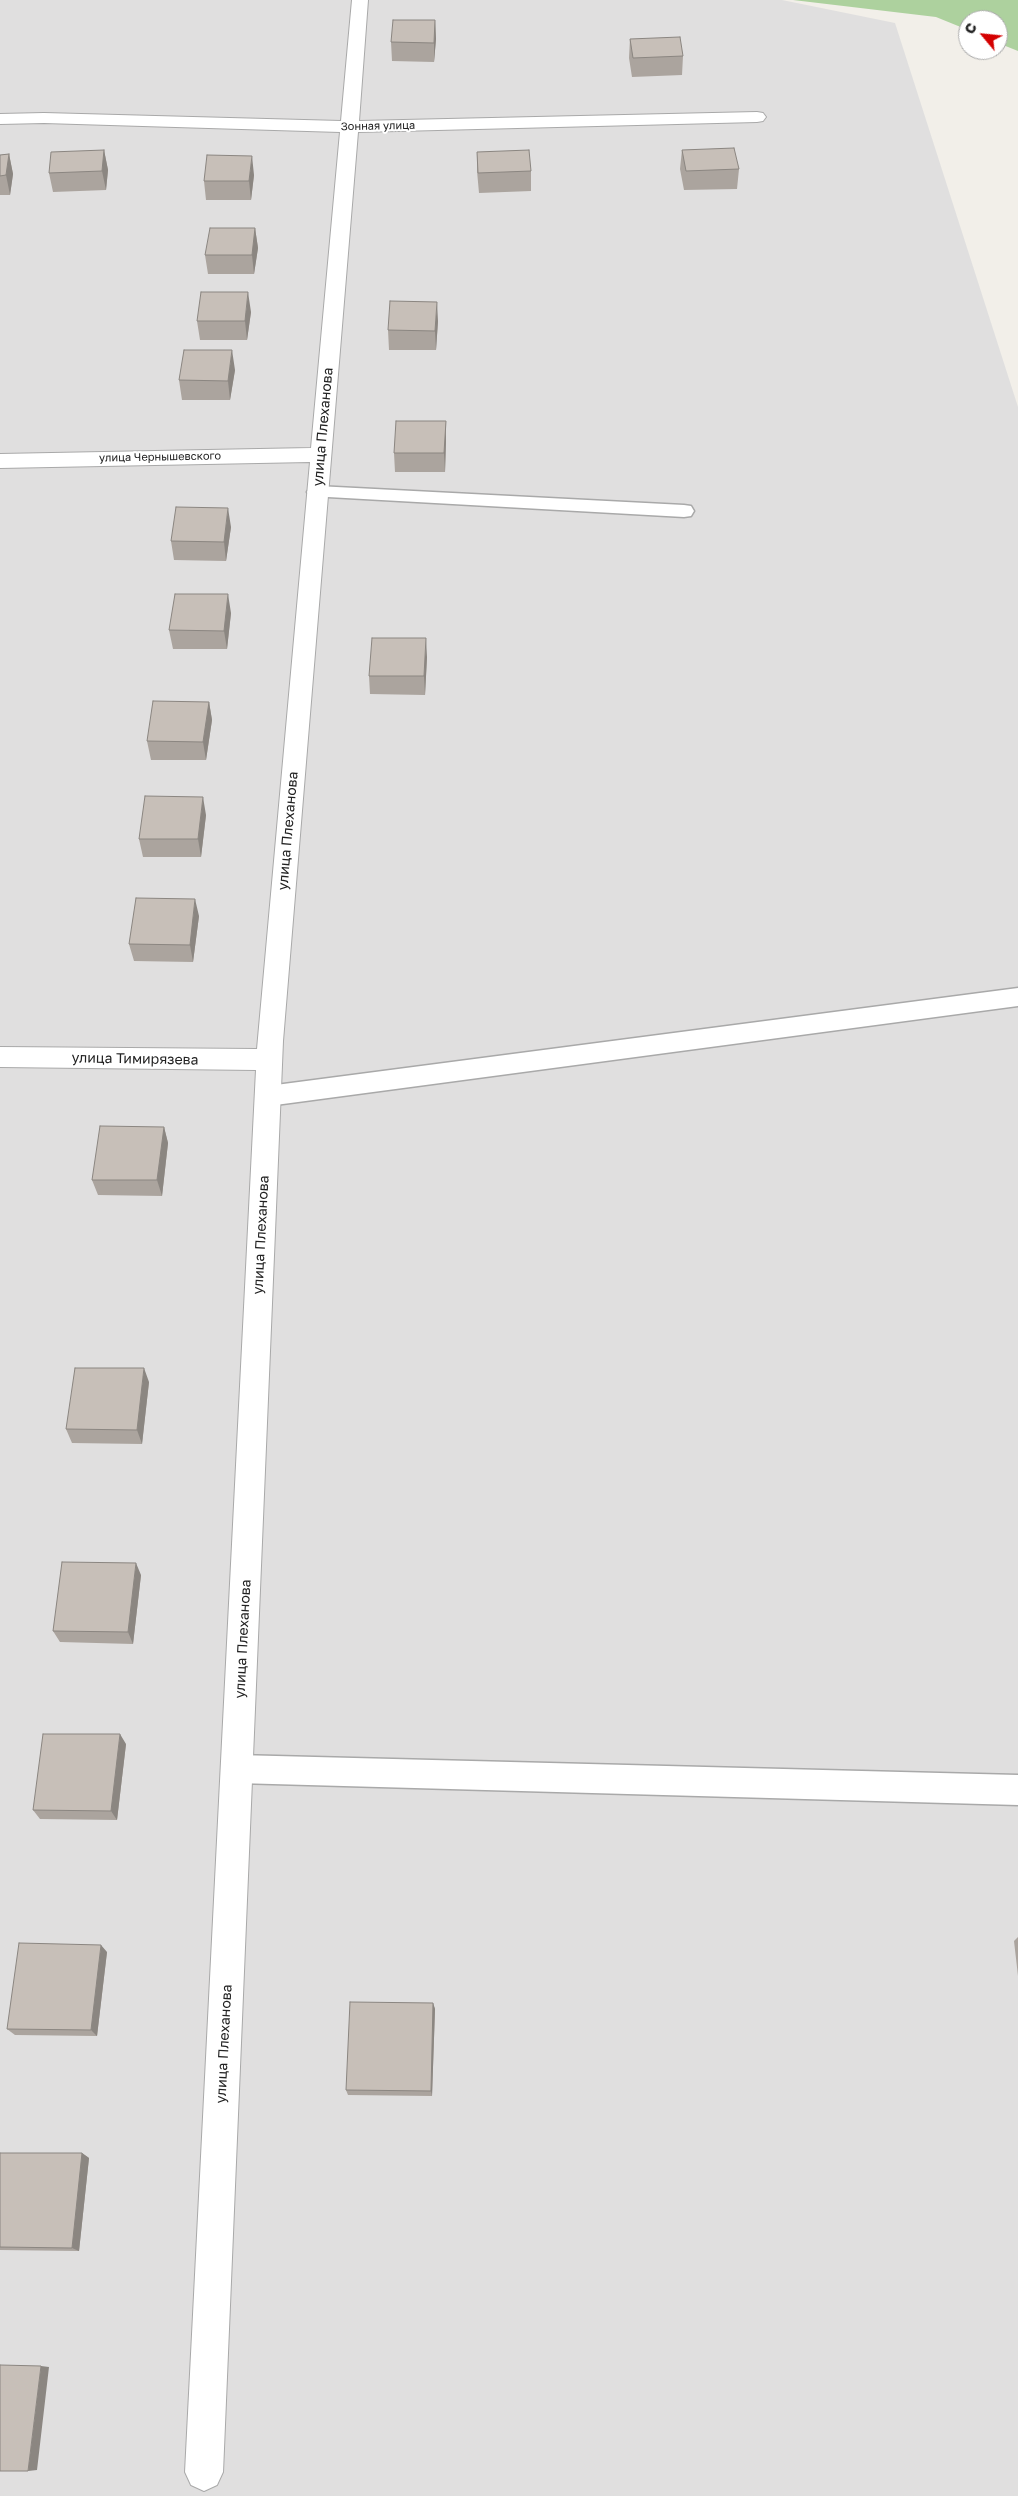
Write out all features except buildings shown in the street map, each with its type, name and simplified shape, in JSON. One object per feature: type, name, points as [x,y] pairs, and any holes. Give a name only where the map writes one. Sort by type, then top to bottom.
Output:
[{"type":"street","name":"улица Плеханова","points":[[204,2472],[269,1060],[360,0]]},
{"type":"street","name":"Зонная улица","points":[[0,119],[44,118],[348,127],[756,117]]},
{"type":"street","name":"улица Чернышевского","points":[[0,461],[320,455]]},
{"type":"street","name":"улица Тимирязева","points":[[0,1058],[269,1060]]},
{"type":"lane","points":[[317,492],[684,511]]},
{"type":"lane","points":[[268,1096],[1018,997]]},
{"type":"lane","points":[[236,1769],[1018,1790]]},
{"type":"shaded area","points":[[0,0],[782,0],[895,23],[1018,407],[1018,2496],[0,2496]]},
{"type":"green space","points":[[793,0],[1018,0],[1018,51],[1008,47],[1008,10],[958,10],[958,26],[936,17]]}]
